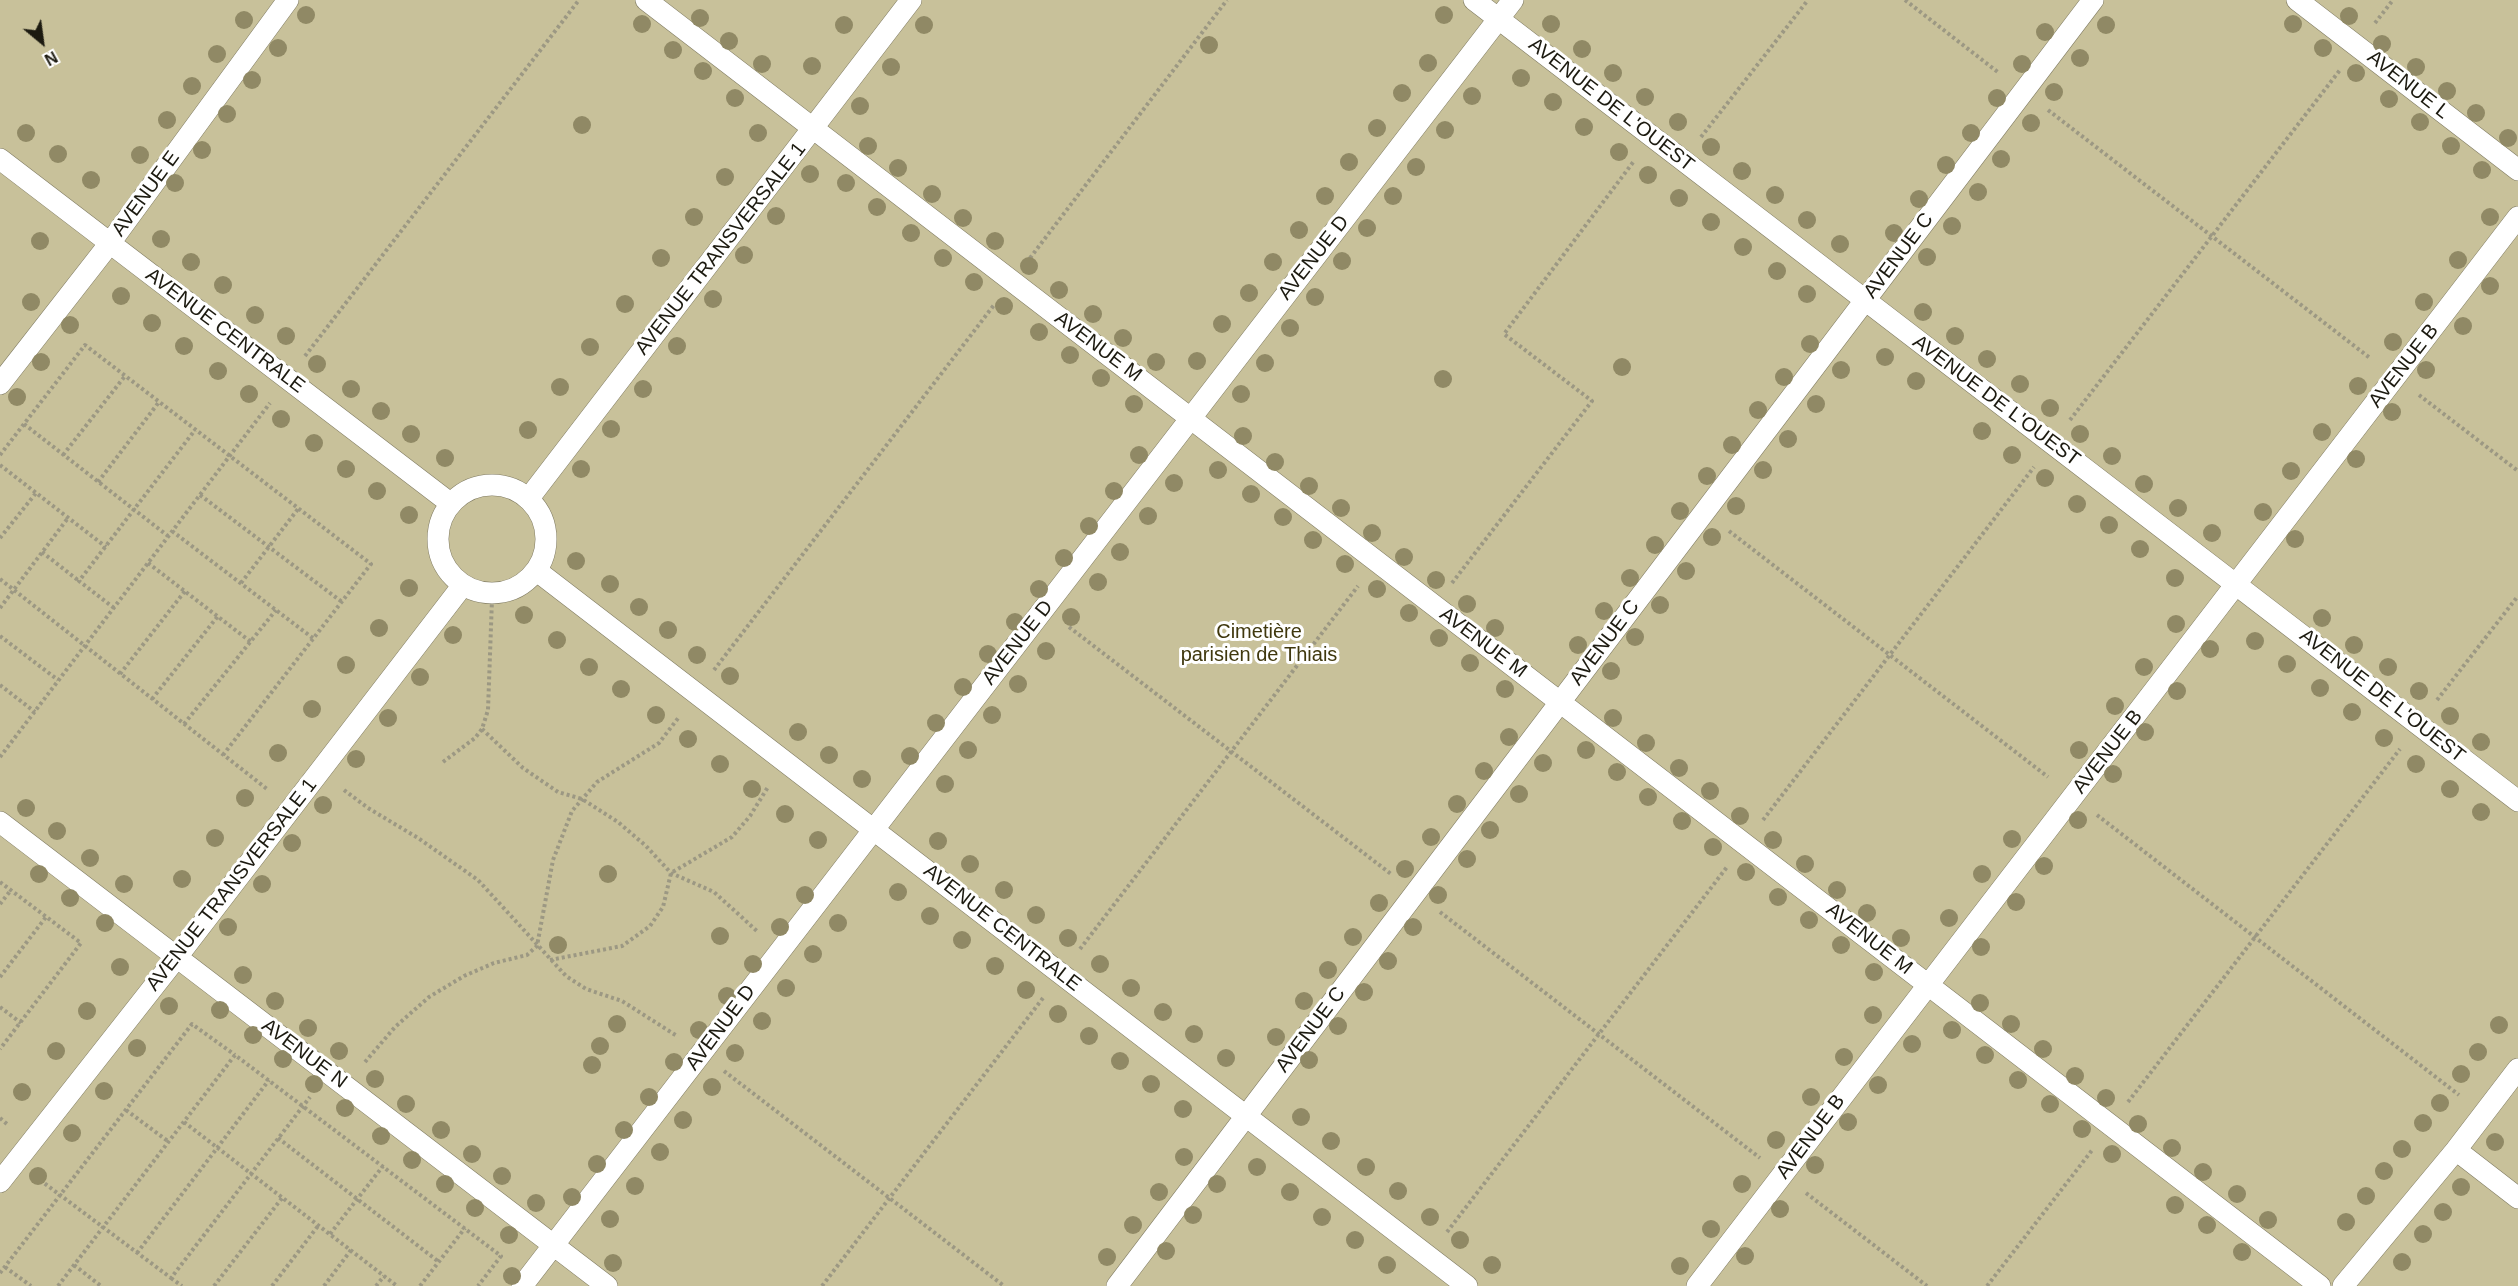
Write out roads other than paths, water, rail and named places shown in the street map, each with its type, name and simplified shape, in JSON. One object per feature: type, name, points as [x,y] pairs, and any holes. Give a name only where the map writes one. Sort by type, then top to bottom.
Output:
[{"type":"lane","name":"AVENUE E","points":[[0,384],[110,243],[288,0]]},
{"type":"lane","name":"AVENUE M","points":[[646,0],[2320,1286]]},
{"type":"lane","name":"AVENUE TRANSVERSALE 1","points":[[529,498],[911,0]]},
{"type":"lane","name":"AVENUE DE L'OUEST","points":[[1474,0],[2518,801]]},
{"type":"lane","name":"AVENUE D","points":[[522,1286],[1513,0]]},
{"type":"lane","name":"AVENUE C","points":[[1117,1286],[2093,0]]},
{"type":"lane","name":"AVENUE L","points":[[2297,0],[2518,170]]},
{"type":"lane","name":"AVENUE CENTRALE","points":[[0,159],[450,503]]},
{"type":"lane","name":"AVENUE B","points":[[1697,1286],[2518,217]]},
{"type":"lane","points":[[498,484],[515,489],[529,498],[539,511],[545,525],[547,541],[544,557],[537,571],[525,583],[511,591],[477,592],[463,585],[449,572],[440,556],[437,538],[441,520],[450,503],[464,492],[480,485],[498,484]]},
{"type":"lane","name":"AVENUE CENTRALE","points":[[537,571],[1467,1286]]},
{"type":"lane","name":"AVENUE TRANSVERSALE 1","points":[[0,1182],[177,957],[463,585]]},
{"type":"lane","name":"AVENUE N","points":[[0,822],[607,1286]]},
{"type":"lane","points":[[2343,1286],[2456,1150],[2518,1069]]},
{"type":"lane","points":[[2456,1150],[2518,1198]]},
{"type":"park label","name":"Cimetière parisien de Thiais","points":[[1259,644]]}]
